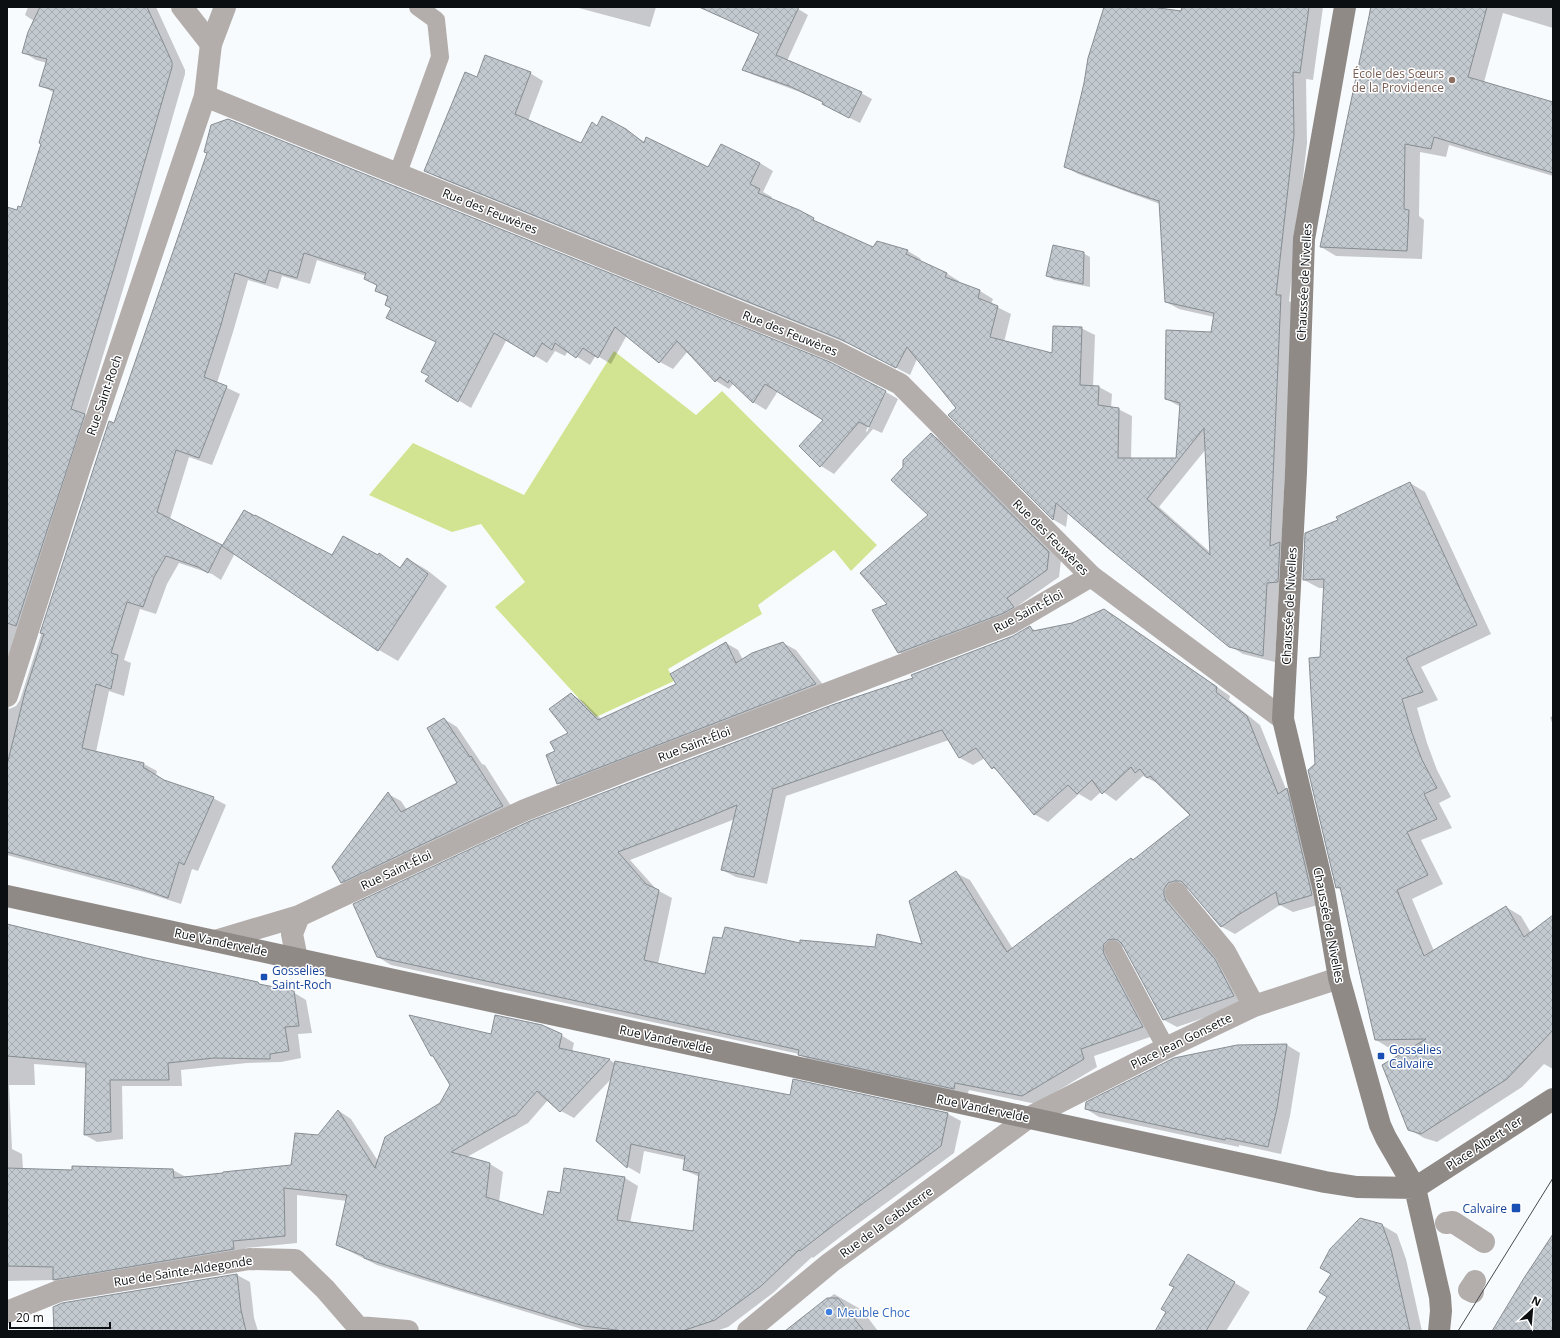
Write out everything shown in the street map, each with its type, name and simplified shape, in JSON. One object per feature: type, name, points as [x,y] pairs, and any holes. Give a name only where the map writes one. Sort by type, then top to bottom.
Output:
[{"type":"main road","name":"Chaussée de Nivelles","points":[[1345,7],[1304,239],[1296,472],[1283,719],[1324,891],[1339,978],[1380,1125],[1415,1188]]},
{"type":"main road","name":"Rue Vandervelde","points":[[7,896],[1325,1182],[1357,1187],[1415,1188]]},
{"type":"main road","name":"Place Albert 1er","points":[[1415,1188],[1553,1099]]},
{"type":"main road","points":[[1415,1188],[1440,1297],[1442,1311],[1439,1331]]},
{"type":"street","points":[[182,7],[210,44]]},
{"type":"street","name":"Rue Saint-Roch","points":[[7,696],[80,466],[205,96],[210,44],[225,7]]},
{"type":"street","name":"Rue des Feuwères","points":[[205,96],[835,351],[900,384],[1091,576],[1283,719]]},
{"type":"street","name":"Rue Saint-Éloi","points":[[216,941],[299,916],[525,810],[634,766],[1009,624],[1091,576]]},
{"type":"street","points":[[1176,893],[1225,952],[1254,1006]]},
{"type":"street","points":[[297,959],[292,934],[299,916]]},
{"type":"street","name":"Place Jean Gonsette","points":[[1028,1118],[1166,1048],[1254,1006],[1339,978]]},
{"type":"street","name":"Rue de la Cabuterre","points":[[748,1331],[830,1263],[1028,1118]]},
{"type":"street","points":[[1446,1222],[1453,1222],[1484,1242]]},
{"type":"street","name":"Rue de Sainte-Aldegonde","points":[[7,1312],[59,1291],[249,1259],[295,1260],[325,1289],[356,1329]]},
{"type":"street","points":[[356,1329],[408,1331]]},
{"type":"lane","points":[[398,174],[440,56],[436,20],[418,7]]},
{"type":"lane","points":[[1113,949],[1166,1048]]},
{"type":"green space","points":[[614,351],[696,415],[722,391],[877,545],[851,571],[834,550],[758,605],[762,614],[668,669],[674,681],[596,717],[495,607],[525,582],[481,524],[452,532],[369,495],[413,443],[524,495]]},
{"type":"building","points":[[40,7],[147,7],[172,62],[172,67],[114,268],[71,409],[85,414],[16,626],[7,623],[7,207],[17,210],[18,206],[21,207],[41,144],[39,143],[54,90],[39,86],[47,59],[22,53],[28,32]]},
{"type":"building","points":[[699,7],[799,7],[776,55],[862,92],[849,118],[822,104],[823,102],[789,86],[742,70],[759,34]]},
{"type":"building","points":[[1104,7],[1152,7],[1181,11],[1182,7],[1309,7],[1300,73],[1293,72],[1294,135],[1276,295],[1281,295],[1270,546],[1280,542],[1278,582],[1267,583],[1263,656],[1229,647],[1108,548],[1056,503],[1053,520],[948,415],[956,408],[907,347],[896,368],[840,339],[424,171],[465,72],[477,77],[485,55],[531,72],[515,114],[581,143],[592,122],[597,126],[602,116],[626,129],[644,143],[646,137],[708,167],[721,144],[760,163],[750,184],[760,189],[758,193],[799,210],[814,218],[813,220],[873,247],[877,241],[908,250],[906,254],[947,273],[945,277],[980,290],[978,298],[998,306],[990,337],[1052,353],[1053,326],[1082,327],[1080,385],[1099,386],[1098,405],[1119,408],[1118,458],[1176,458],[1180,403],[1165,399],[1166,330],[1211,332],[1214,313],[1165,302],[1159,201],[1064,167],[1084,83],[1088,58]],"holes":[[[1204,428],[1210,555],[1147,499]]]},
{"type":"building","points":[[1371,7],[1487,7],[1468,77],[1553,102],[1553,173],[1434,137],[1431,149],[1405,144],[1404,209],[1409,210],[1407,251],[1320,247]]},
{"type":"building","points":[[228,119],[830,362],[886,391],[869,427],[859,422],[820,467],[799,446],[823,420],[765,384],[753,403],[729,380],[728,383],[720,377],[715,382],[677,341],[659,363],[615,327],[598,358],[583,348],[576,358],[555,343],[552,350],[542,343],[534,357],[494,333],[458,402],[425,381],[429,376],[421,372],[436,342],[386,318],[391,308],[385,305],[388,296],[375,291],[377,285],[364,279],[366,273],[304,253],[297,278],[269,270],[265,283],[235,273],[221,325],[204,377],[227,386],[199,458],[176,450],[157,512],[222,545],[208,573],[198,567],[166,556],[154,577],[143,607],[127,602],[111,653],[118,655],[111,689],[96,684],[82,748],[144,763],[143,767],[164,780],[214,797],[184,865],[179,862],[168,898],[130,885],[7,852],[7,765],[25,692],[44,634],[40,633],[109,421],[114,423],[207,153],[204,152],[211,125]]},
{"type":"building","points":[[1053,245],[1084,252],[1083,284],[1046,276]]},
{"type":"building","points":[[931,433],[1049,552],[1047,570],[1007,598],[1014,607],[1004,613],[898,653],[872,610],[887,604],[860,573],[928,515],[891,480],[903,467],[903,460]]},
{"type":"building","points":[[1410,482],[1477,625],[1406,658],[1423,692],[1402,699],[1422,760],[1437,788],[1424,794],[1437,819],[1407,832],[1428,875],[1397,890],[1424,956],[1506,906],[1524,937],[1553,915],[1553,1030],[1507,1079],[1421,1134],[1408,1130],[1382,1065],[1426,1039],[1375,1040],[1340,887],[1336,888],[1308,770],[1315,764],[1309,658],[1320,657],[1324,579],[1303,580],[1305,533],[1338,520],[1336,517]]},
{"type":"building","points":[[244,510],[332,555],[343,536],[378,555],[379,553],[400,568],[407,558],[428,574],[378,651],[222,546]]},
{"type":"building","points":[[1104,609],[1217,687],[1216,692],[1247,716],[1278,794],[1287,788],[1312,895],[1279,905],[1276,892],[1221,927],[1181,881],[1168,883],[1164,889],[1166,901],[1215,959],[1234,996],[1163,1020],[1122,944],[1118,940],[1108,940],[1104,944],[1104,954],[1143,1027],[1081,1049],[1084,1059],[1022,1096],[955,1083],[954,1089],[798,1055],[799,1050],[377,957],[353,904],[530,821],[832,705],[913,678],[911,675],[1013,636],[1030,626],[1033,631],[1072,623]],"holes":[[[942,730],[959,758],[976,748],[992,769],[994,767],[1034,815],[1068,785],[1077,794],[1092,780],[1102,794],[1131,767],[1135,773],[1140,769],[1147,778],[1150,776],[1190,815],[1133,860],[1131,858],[1007,952],[956,871],[909,901],[922,944],[877,934],[875,947],[800,940],[800,943],[725,927],[722,938],[713,937],[705,974],[644,960],[659,890],[646,884],[618,852],[737,805],[721,870],[754,877],[773,789]]]},
{"type":"building","points":[[726,642],[736,663],[752,653],[783,642],[816,684],[557,784],[546,755],[555,751],[550,742],[568,733],[549,709],[571,693],[598,720],[676,684],[670,674]]},
{"type":"building","points":[[444,718],[470,757],[471,756],[503,806],[341,883],[332,867],[388,792],[401,812],[457,783],[427,728]]},
{"type":"building","points":[[7,924],[146,958],[294,991],[299,1026],[285,1027],[289,1051],[270,1054],[270,1059],[214,1058],[168,1063],[169,1080],[110,1080],[111,1132],[84,1135],[86,1063],[7,1056]]},
{"type":"building","points":[[409,1015],[491,1034],[495,1015],[542,1025],[562,1034],[559,1048],[610,1059],[560,1112],[537,1091],[515,1116],[451,1152],[490,1163],[486,1197],[543,1215],[548,1191],[560,1193],[564,1168],[625,1177],[617,1220],[693,1231],[699,1173],[683,1170],[685,1156],[631,1144],[627,1168],[596,1141],[615,1061],[790,1095],[793,1079],[948,1113],[941,1146],[800,1251],[799,1250],[761,1286],[715,1320],[682,1331],[624,1331],[584,1326],[460,1289],[364,1258],[364,1256],[336,1245],[347,1195],[284,1188],[285,1236],[233,1241],[234,1249],[53,1280],[53,1267],[7,1266],[7,1168],[72,1170],[72,1166],[173,1169],[174,1178],[291,1165],[295,1133],[318,1135],[338,1110],[375,1168],[385,1137],[440,1103],[450,1085],[433,1056],[431,1056]]},
{"type":"building","points":[[1287,1044],[1277,1108],[1268,1147],[1226,1138],[1225,1140],[1085,1109],[1086,1102],[1174,1058],[1237,1045]]},
{"type":"building","points":[[1360,1218],[1382,1224],[1391,1249],[1410,1331],[1306,1331],[1327,1297],[1319,1292],[1331,1274],[1320,1268],[1330,1249]]},
{"type":"building","points":[[1553,1234],[1553,1331],[1492,1331],[1524,1278]]},
{"type":"building","points":[[1188,1254],[1235,1282],[1206,1331],[1155,1331],[1166,1312],[1161,1309],[1174,1287],[1169,1285]]},
{"type":"building","points":[[237,1274],[241,1310],[246,1331],[54,1331],[53,1307],[62,1303]]},
{"type":"building","name":"Meuble Choc","points":[[827,1298],[838,1298],[864,1331],[785,1331]]},
{"type":"tram line","points":[[1458,1331],[1553,1178]]},
{"type":"place","name":"École des Sœurs de la Providence","points":[[1452,80]]},
{"type":"place","name":"Gosselies Saint-Roch","points":[[264,977]]},
{"type":"place","name":"Gosselies Calvaire","points":[[1381,1056]]},
{"type":"place","name":"Calvaire","points":[[1516,1208]]},
{"type":"place","name":"Meuble Choc","points":[[829,1312]]}]
